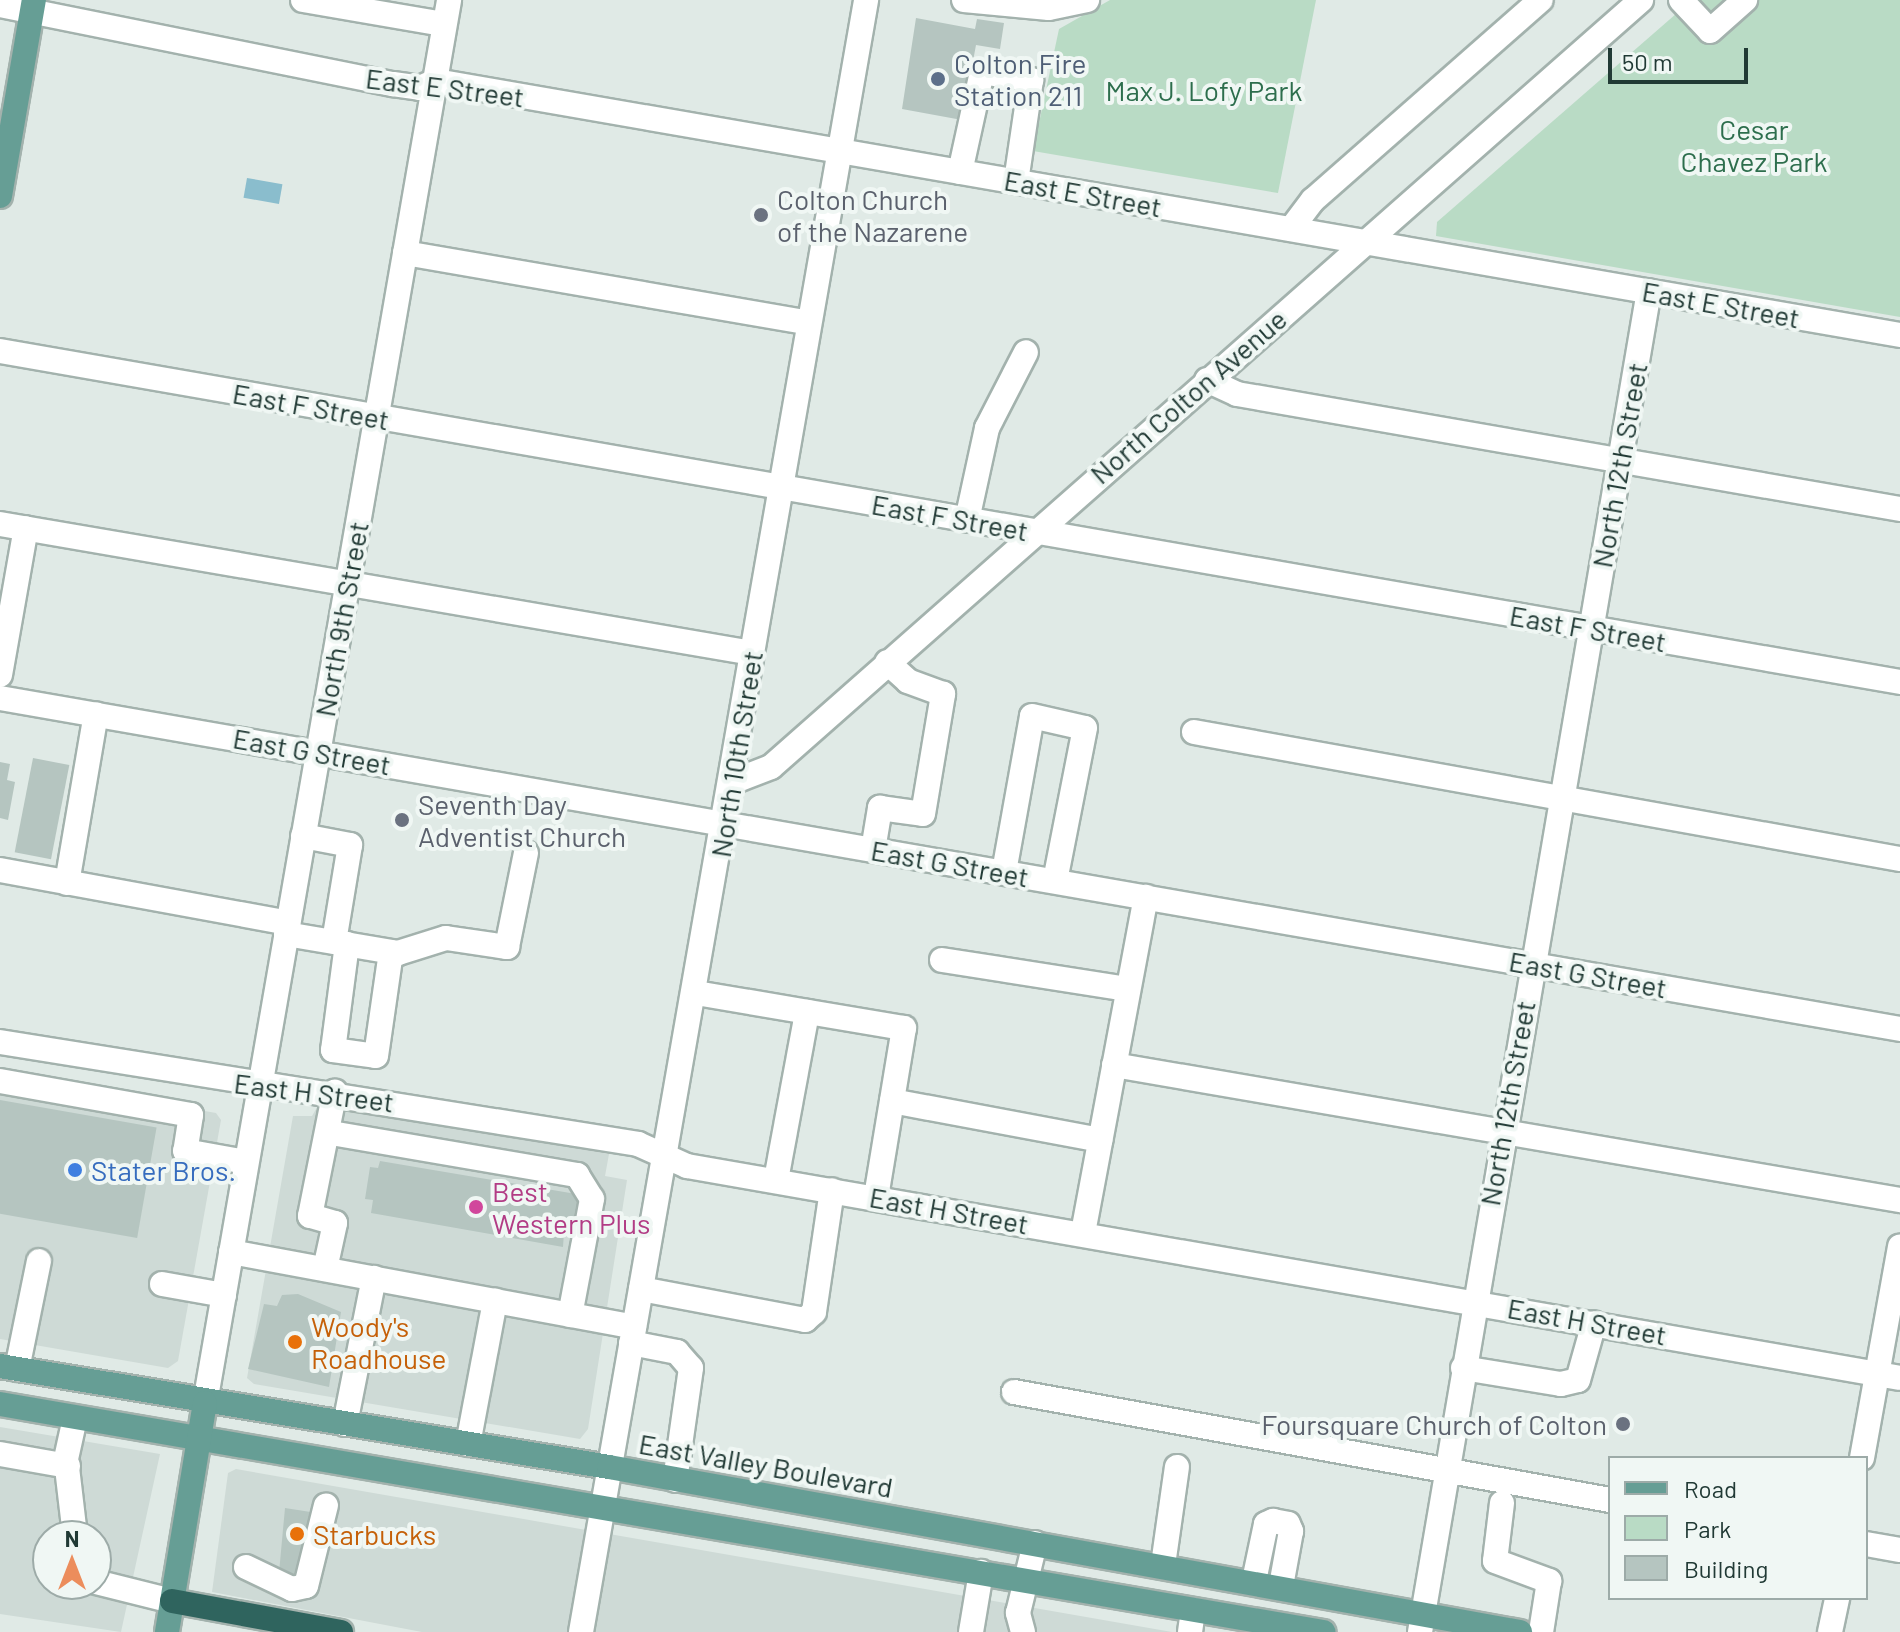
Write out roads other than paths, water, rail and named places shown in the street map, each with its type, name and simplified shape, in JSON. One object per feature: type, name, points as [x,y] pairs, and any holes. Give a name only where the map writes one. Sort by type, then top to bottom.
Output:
[{"type":"highway","points":[[172,1601],[341,1632]]},
{"type":"main road","points":[[1,185],[33,5]]},
{"type":"main road","name":"East Valley Boulevard","points":[[8,1368],[205,1403],[609,1467],[1254,1581],[1422,1623],[1520,1632]]},
{"type":"main road","points":[[167,1632],[205,1403]]},
{"type":"main road","points":[[0,1404],[1026,1580],[1191,1621],[1323,1632]]},
{"type":"street","points":[[303,0],[447,12]]},
{"type":"street","name":"North 10th Street","points":[[581,1632],[601,1507],[696,993],[722,826],[866,0]]},
{"type":"street","points":[[964,0],[1050,4],[1087,0]]},
{"type":"street","points":[[1291,229],[1313,200],[1541,0]]},
{"type":"street","name":"North Colton Avenue","points":[[730,783],[771,767],[1641,0]]},
{"type":"street","points":[[1681,0],[1710,31],[1745,0]]},
{"type":"street","name":"East E Street","points":[[0,5],[33,5],[393,84],[420,88],[436,81],[1900,335]]},
{"type":"street","name":"North 9th Street","points":[[205,1403],[447,12]]},
{"type":"street","points":[[960,172],[982,72],[1031,80],[1016,181]]},
{"type":"street","points":[[405,253],[809,323]]},
{"type":"street","name":"North 12th Street","points":[[1422,1623],[1473,1301],[1649,291]]},
{"type":"street","name":"East F Street","points":[[0,351],[1900,682]]},
{"type":"street","points":[[967,520],[987,428],[1026,352]]},
{"type":"street","points":[[1207,380],[1237,394],[1900,509]]},
{"type":"street","points":[[0,524],[752,653]]},
{"type":"street","points":[[0,675],[8,584],[26,528]]},
{"type":"street","points":[[873,850],[880,808],[923,814],[943,694],[908,681],[887,662]]},
{"type":"street","name":"East G Street","points":[[0,698],[1900,1029]]},
{"type":"street","points":[[67,883],[96,714]]},
{"type":"street","points":[[1004,872],[1032,716],[1085,728],[1055,881]]},
{"type":"street","points":[[1194,732],[1900,859]]},
{"type":"street","points":[[303,836],[350,845],[333,1050],[376,1056],[391,952]]},
{"type":"street","points":[[0,870],[391,952],[446,938],[507,947],[526,853]]},
{"type":"street","points":[[1083,1233],[1146,897]]},
{"type":"street","points":[[942,960],[1128,989]]},
{"type":"street","points":[[696,993],[904,1028],[876,1197]]},
{"type":"street","points":[[776,1180],[807,1012]]},
{"type":"street","name":"East H Street","points":[[0,1042],[343,1093],[638,1144],[687,1166],[1889,1376]]},
{"type":"street","points":[[325,1269],[335,1223],[310,1216],[331,1133],[357,1054]]},
{"type":"street","points":[[1114,1065],[1900,1200]]},
{"type":"street","points":[[0,1081],[191,1115],[185,1151],[246,1162]]},
{"type":"street","points":[[892,1101],[1100,1140]]},
{"type":"street","points":[[331,1133],[577,1175],[592,1199],[570,1315]]},
{"type":"street","points":[[641,1289],[805,1320],[814,1312],[832,1190]]},
{"type":"street","points":[[1863,1456],[1889,1376],[1900,1246]]},
{"type":"street","points":[[231,1252],[570,1315],[677,1352],[691,1368],[675,1480]]},
{"type":"street","points":[[8,1368],[39,1261]]},
{"type":"street","points":[[345,1424],[374,1278]]},
{"type":"street","points":[[162,1284],[224,1295]]},
{"type":"street","points":[[468,1444],[495,1301]]},
{"type":"street","points":[[1463,1368],[1561,1384],[1578,1380],[1594,1323]]},
{"type":"street","points":[[1014,1392],[1608,1500]]},
{"type":"street","points":[[73,1520],[68,1466],[75,1418]]},
{"type":"street","points":[[0,1454],[68,1466]]},
{"type":"street","points":[[1163,1565],[1177,1467]]},
{"type":"street","points":[[1502,1503],[1495,1561],[1549,1581],[1541,1632]]},
{"type":"street","points":[[246,1567],[292,1589],[306,1586],[326,1505]]},
{"type":"street","points":[[1254,1581],[1266,1524],[1273,1521],[1288,1524],[1291,1531],[1281,1586]]},
{"type":"street","points":[[1023,1632],[1018,1613],[1035,1543]]},
{"type":"street","points":[[1868,1544],[1900,1550]]},
{"type":"street","points":[[971,1632],[981,1572]]},
{"type":"street","points":[[112,1586],[172,1601]]},
{"type":"street","points":[[1830,1632],[1837,1600]]},
{"type":"water","points":[[247,178],[282,184],[279,204],[244,198]]},
{"type":"place","name":"Colton Fire Station 211","points":[[938,79]]},
{"type":"place","name":"Colton Church of the Nazarene","points":[[761,215]]},
{"type":"place","name":"Seventh Day Adventist Church","points":[[402,820]]},
{"type":"place","name":"Stater Bros.","points":[[75,1170]]},
{"type":"place","name":"Best Western Plus","points":[[476,1207]]},
{"type":"place","name":"Woody's Roadhouse","points":[[295,1342]]},
{"type":"place","name":"Foursquare Church of Colton","points":[[1623,1424]]},
{"type":"place","name":"Starbucks","points":[[297,1534]]},
{"type":"park label","name":"Max J. Lofy Park","points":[[1204,90]]},
{"type":"park label","name":"Cesar Chavez Park","points":[[1754,145]]}]
